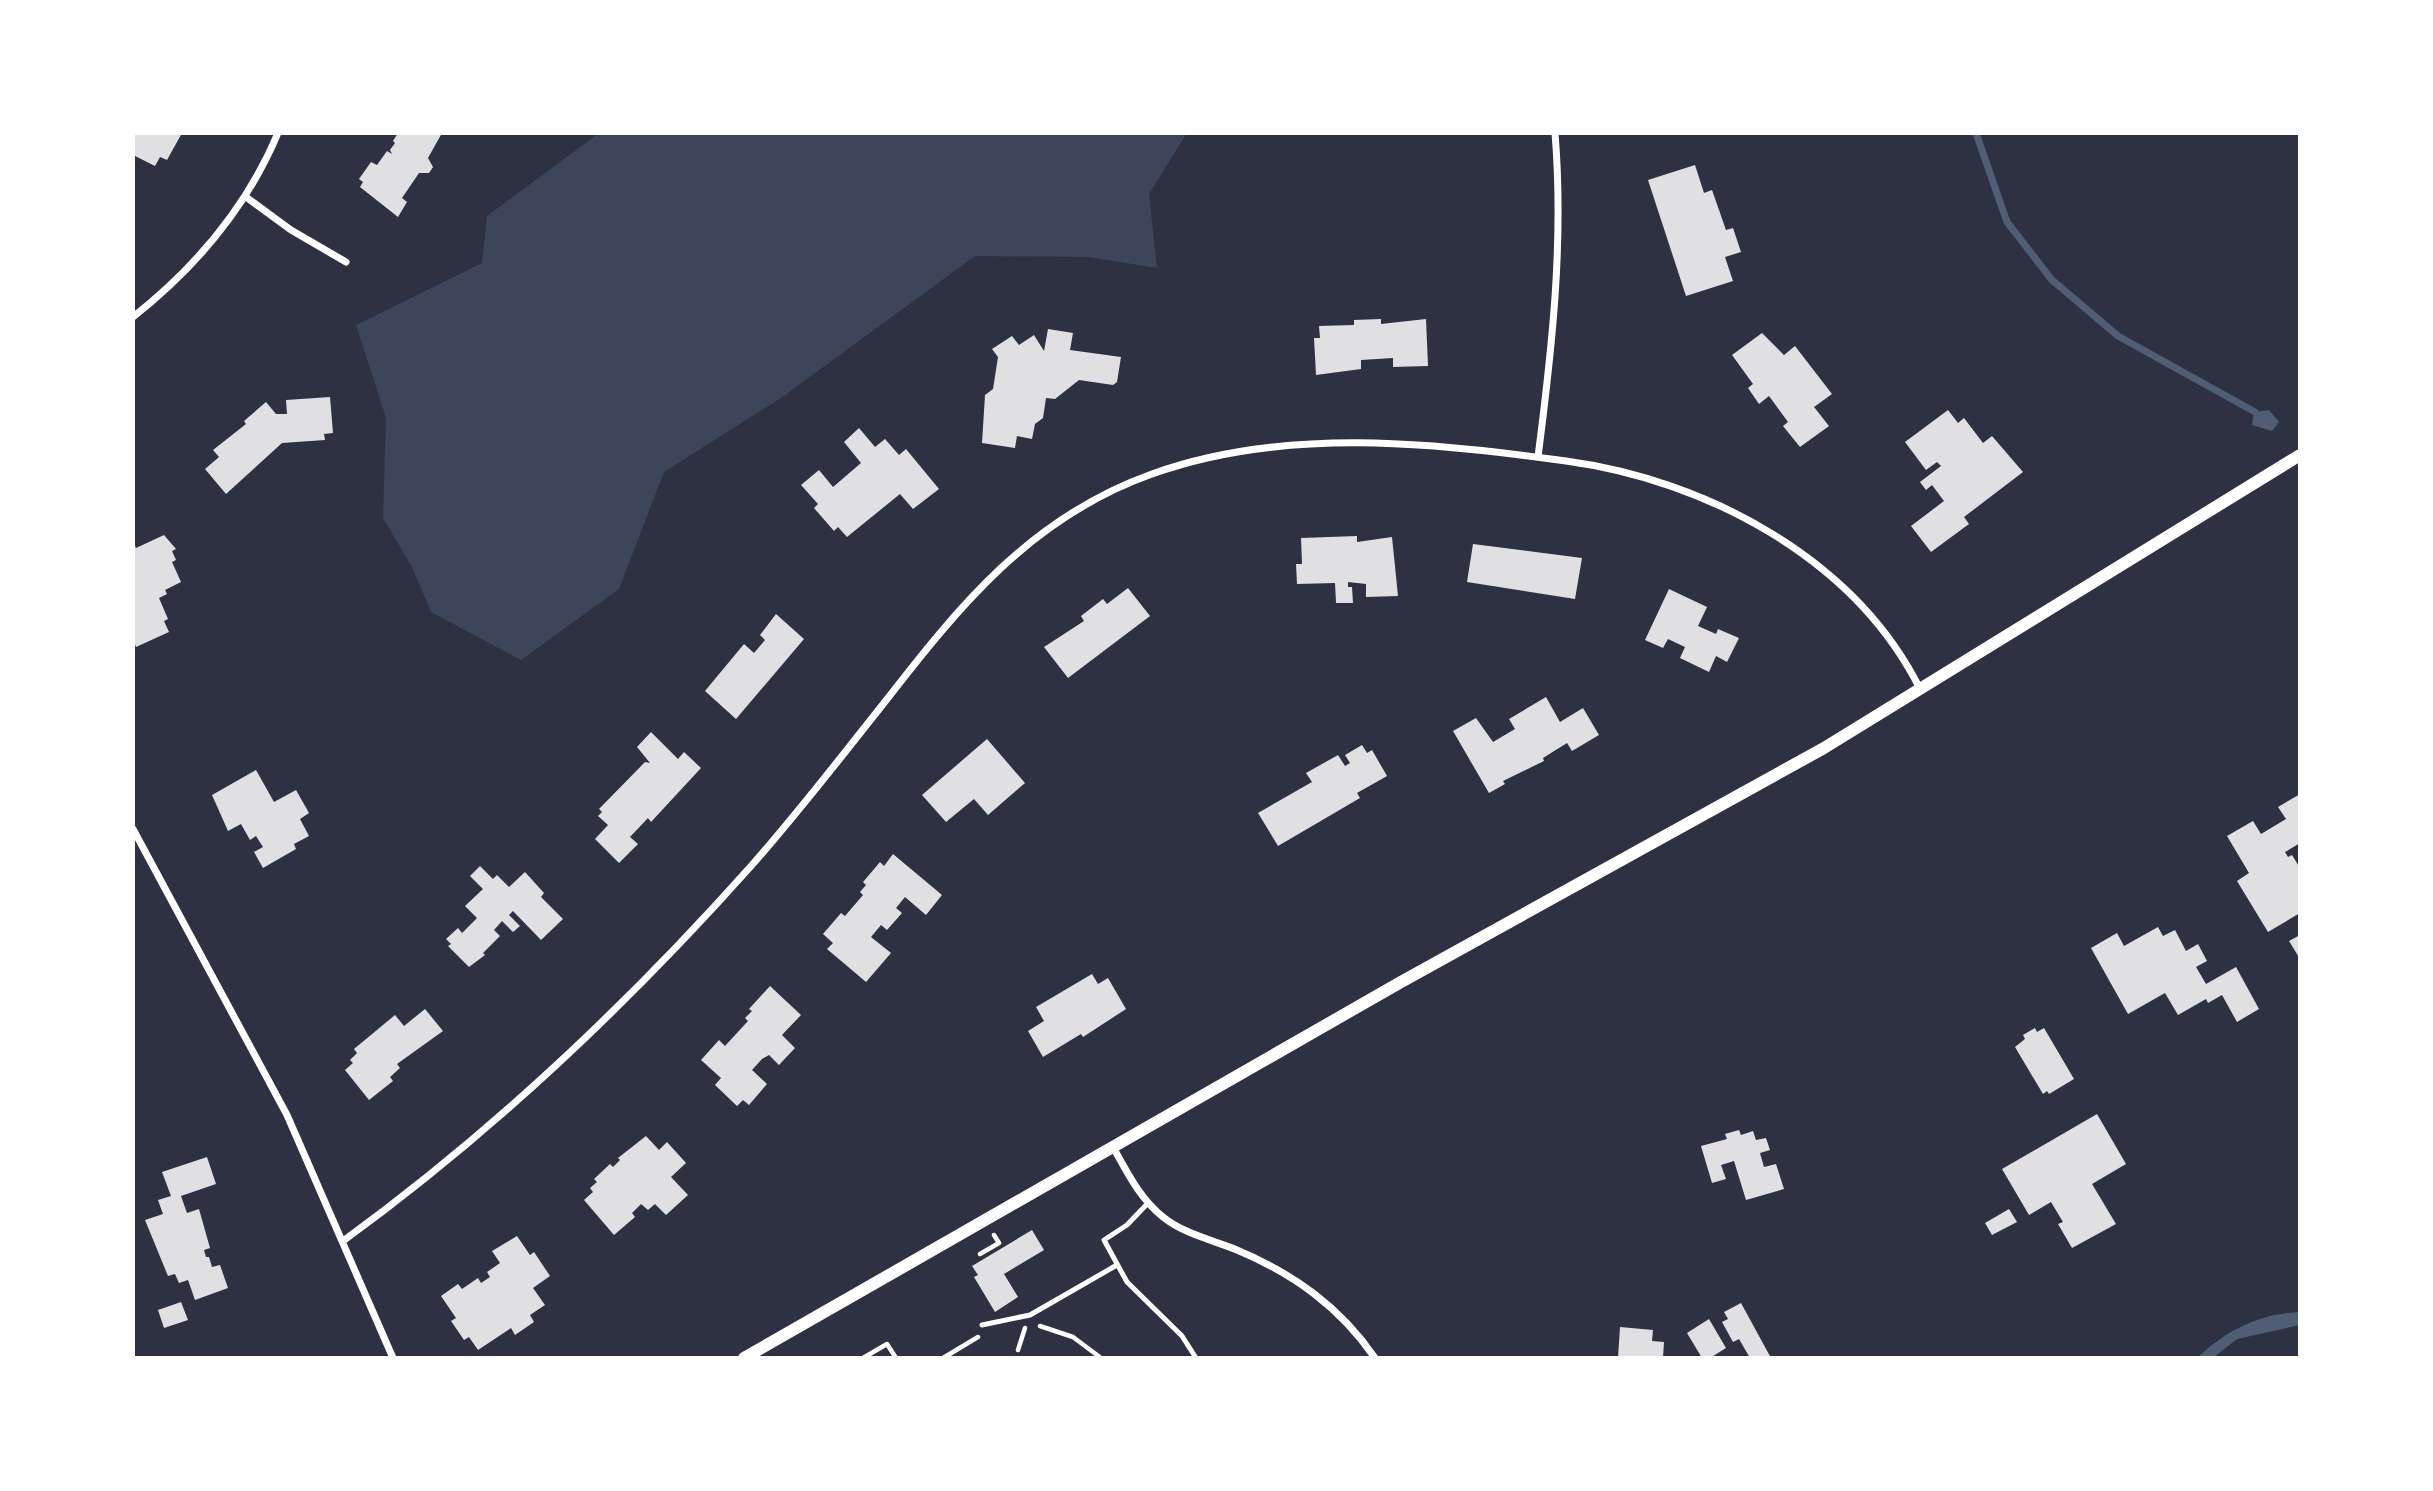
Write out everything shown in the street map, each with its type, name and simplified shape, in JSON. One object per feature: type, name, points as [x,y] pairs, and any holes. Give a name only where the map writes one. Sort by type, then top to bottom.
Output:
[{"type":"street","points":[[133,317],[179,277],[246,197],[278,133]]},
{"type":"street","points":[[1538,457],[1559,246],[1561,194],[1555,133]]},
{"type":"street","points":[[246,197],[291,229],[346,262]]},
{"type":"street","points":[[343,1241],[478,1134],[633,991],[753,863],[959,609],[1004,563],[1051,527],[1150,475],[1189,462],[1263,448],[1373,443],[1584,463],[1659,483],[1716,504],[1772,533],[1821,570],[1875,618],[1903,654],[1921,690]]},
{"type":"street","points":[[744,1358],[1401,982],[1776,775],[1921,690],[2300,455]]},
{"type":"street","points":[[133,829],[263,1066],[393,1358]]},
{"type":"street","points":[[1113,1147],[1148,1203],[1179,1227],[1248,1255],[1311,1290],[1349,1323],[1375,1358]]},
{"type":"lane","points":[[1148,1203],[1127,1225],[1104,1240],[1127,1282],[1182,1336],[1196,1358]]},
{"type":"lane","points":[[982,1325],[1030,1315],[1117,1265]]},
{"type":"path","points":[[981,1254],[999,1243],[993,1234]]},
{"type":"path","points":[[1015,1325],[1053,1328],[1073,1336],[1101,1358]]},
{"type":"path","points":[[943,1358],[991,1332]]},
{"type":"path","points":[[863,1358],[887,1344],[896,1358]]},
{"type":"shaded area","points":[[599,133],[1187,133],[1149,194],[1157,268],[1088,257],[975,256],[781,398],[664,472],[619,589],[521,660],[431,612],[412,567],[383,518],[386,418],[356,325],[482,263],[487,216]]},
{"type":"shaded area","points":[[2269,410],[2279,422],[2272,431],[2252,425],[2254,412]]},
{"type":"shaded area","points":[[2300,1312],[2300,1325],[2237,1339],[2213,1358],[2197,1358],[2220,1339],[2244,1325],[2270,1316]]},
{"type":"building","points":[[133,133],[182,133],[167,160],[160,157],[155,166],[133,155]]},
{"type":"building","points":[[398,133],[442,133],[428,158],[433,167],[429,173],[419,173],[402,198],[407,202],[398,217],[360,187],[363,182],[359,179],[371,162],[377,165],[387,151],[392,154],[390,150]]},
{"type":"building","points":[[1695,165],[1704,193],[1712,190],[1726,230],[1733,228],[1741,252],[1725,257],[1733,281],[1686,296],[1648,180]]},
{"type":"building","points":[[1381,319],[1381,324],[1426,319],[1428,366],[1393,367],[1393,358],[1361,360],[1361,369],[1316,375],[1314,338],[1320,338],[1319,326],[1354,325],[1354,320]]},
{"type":"building","points":[[1048,329],[1073,333],[1070,350],[1121,357],[1117,382],[1113,385],[1079,380],[1055,399],[1046,398],[1043,418],[1035,424],[1032,439],[1017,436],[1015,448],[982,443],[985,395],[993,389],[998,357],[992,349],[1012,336],[1019,345],[1034,335],[1044,351]]},
{"type":"building","points":[[1762,333],[1784,355],[1795,346],[1832,394],[1814,407],[1829,426],[1800,447],[1783,426],[1788,422],[1769,396],[1759,404],[1748,388],[1753,384],[1732,355]]},
{"type":"building","points":[[330,397],[333,433],[324,434],[325,440],[282,443],[226,494],[205,469],[219,457],[213,450],[246,424],[244,421],[266,402],[276,414],[287,414],[286,400]]},
{"type":"building","points":[[1948,410],[1958,423],[1964,418],[1983,443],[1992,436],[2023,472],[1964,517],[1969,524],[1931,552],[1911,526],[1944,501],[1932,485],[1926,490],[1920,482],[1941,466],[1937,462],[1926,470],[1905,442]]},
{"type":"building","points":[[859,428],[875,447],[885,439],[899,455],[906,449],[939,489],[913,509],[900,494],[847,537],[838,527],[834,531],[814,508],[818,504],[801,485],[819,470],[833,487],[861,463],[844,442]]},
{"type":"building","points":[[164,535],[176,549],[172,551],[176,560],[172,562],[181,582],[165,590],[167,594],[159,598],[168,619],[164,621],[169,632],[136,647],[133,640],[133,542],[136,548]]},
{"type":"building","points":[[1357,536],[1357,542],[1392,537],[1398,596],[1366,597],[1366,584],[1348,582],[1348,587],[1352,587],[1353,603],[1336,603],[1335,583],[1297,584],[1296,564],[1302,564],[1301,538]]},
{"type":"building","points":[[1473,544],[1582,558],[1575,599],[1467,582]]},
{"type":"building","points":[[1128,588],[1150,616],[1068,678],[1044,647],[1084,621],[1081,616],[1103,599],[1107,604]]},
{"type":"building","points":[[1669,589],[1707,607],[1698,626],[1716,634],[1718,629],[1739,638],[1727,662],[1716,656],[1709,672],[1680,658],[1685,647],[1668,639],[1663,648],[1645,640]]},
{"type":"building","points":[[776,614],[804,639],[736,719],[705,691],[744,644],[754,653],[765,640],[760,635]]},
{"type":"building","points":[[1546,697],[1560,722],[1583,708],[1599,735],[1572,751],[1567,743],[1543,758],[1544,761],[1503,781],[1505,784],[1489,793],[1453,731],[1476,718],[1493,742],[1515,729],[1509,719]]},
{"type":"building","points":[[651,732],[678,759],[684,752],[701,768],[651,822],[648,818],[630,837],[638,844],[619,863],[595,839],[608,825],[598,816],[602,812],[599,809],[645,762],[650,763],[637,747]]},
{"type":"building","points":[[987,739],[1025,783],[988,815],[974,799],[946,822],[922,795]]},
{"type":"building","points":[[1362,745],[1367,753],[1372,750],[1387,776],[1357,793],[1360,798],[1278,846],[1258,813],[1312,782],[1306,773],[1338,755],[1345,766],[1350,763],[1345,755]]},
{"type":"building","points":[[256,770],[274,802],[296,790],[309,813],[300,819],[309,836],[294,844],[296,849],[263,868],[254,852],[263,847],[256,836],[250,840],[241,824],[228,831],[212,795]]},
{"type":"building","points":[[2300,794],[2300,843],[2285,852],[2288,857],[2292,855],[2300,868],[2300,913],[2268,932],[2237,881],[2249,873],[2227,836],[2253,821],[2261,834],[2286,819],[2278,807]]},
{"type":"building","points":[[893,854],[942,895],[926,915],[905,897],[896,908],[902,913],[887,930],[881,925],[871,937],[891,953],[866,982],[827,949],[833,943],[823,934],[841,913],[845,916],[863,895],[860,892],[866,885],[863,882],[880,862],[884,866]]},
{"type":"building","points":[[480,866],[493,879],[497,875],[509,887],[525,872],[544,893],[541,897],[563,919],[541,940],[513,911],[509,915],[520,926],[513,932],[502,921],[494,930],[500,936],[483,953],[485,955],[469,967],[448,946],[451,944],[446,939],[458,928],[462,933],[477,918],[465,906],[483,889],[470,876]]},
{"type":"building","points":[[2158,927],[2163,936],[2175,930],[2186,951],[2198,944],[2207,961],[2196,967],[2206,984],[2236,967],[2259,1009],[2237,1022],[2222,995],[2208,1003],[2206,999],[2178,1015],[2165,993],[2128,1014],[2091,948],[2117,933],[2124,946]]},
{"type":"building","points":[[2300,935],[2300,959],[2289,941]]},
{"type":"building","points":[[1092,974],[1098,984],[1108,978],[1126,1009],[1083,1037],[1081,1034],[1043,1057],[1028,1031],[1044,1021],[1036,1007]]},
{"type":"building","points":[[770,986],[801,1015],[782,1035],[795,1048],[779,1065],[769,1055],[762,1059],[752,1070],[767,1084],[749,1105],[743,1100],[737,1106],[715,1085],[721,1078],[701,1060],[719,1040],[725,1046],[748,1021],[745,1018],[752,1011],[749,1009]]},
{"type":"building","points":[[425,1009],[443,1031],[397,1064],[400,1068],[390,1077],[393,1081],[369,1100],[345,1070],[353,1063],[350,1060],[357,1053],[354,1049],[395,1015],[404,1026]]},
{"type":"building","points":[[2035,1028],[2037,1032],[2044,1028],[2074,1079],[2049,1094],[2047,1091],[2043,1094],[2015,1047],[2025,1039],[2023,1035]]},
{"type":"building","points":[[2097,1114],[2126,1164],[2092,1184],[2116,1224],[2072,1248],[2058,1224],[2063,1222],[2051,1202],[2029,1215],[2002,1169]]},
{"type":"building","points":[[1739,1130],[1741,1135],[1753,1131],[1756,1140],[1766,1138],[1770,1150],[1760,1153],[1764,1167],[1776,1164],[1784,1189],[1746,1200],[1734,1161],[1721,1165],[1726,1179],[1712,1183],[1701,1146],[1727,1139],[1725,1134]]},
{"type":"building","points":[[646,1136],[659,1150],[667,1142],[686,1163],[671,1177],[688,1195],[666,1215],[655,1204],[648,1210],[641,1204],[632,1213],[635,1217],[614,1235],[584,1200],[593,1192],[590,1188],[597,1182],[594,1179],[610,1164],[613,1167],[620,1160],[618,1158]]},
{"type":"building","points":[[207,1157],[216,1184],[181,1196],[187,1213],[199,1209],[210,1248],[204,1250],[206,1257],[209,1257],[212,1267],[220,1265],[228,1288],[195,1300],[188,1280],[179,1283],[175,1274],[168,1276],[145,1220],[163,1214],[158,1200],[171,1196],[162,1172]]},
{"type":"building","points":[[2009,1209],[2017,1222],[1992,1235],[1985,1223]]},
{"type":"building","points":[[1032,1230],[1044,1250],[1004,1274],[1018,1297],[995,1312],[974,1277],[978,1275],[972,1266]]},
{"type":"building","points":[[517,1236],[530,1255],[534,1252],[550,1276],[533,1288],[545,1305],[530,1315],[534,1322],[515,1335],[511,1328],[478,1350],[469,1337],[464,1340],[451,1321],[456,1318],[441,1296],[458,1284],[462,1289],[478,1278],[481,1283],[490,1277],[487,1272],[500,1263],[492,1251]]},
{"type":"building","points":[[181,1302],[188,1320],[164,1328],[158,1310]]},
{"type":"building","points":[[1741,1303],[1771,1358],[1750,1358],[1739,1339],[1733,1342],[1722,1322],[1728,1319],[1724,1312]]},
{"type":"building","points":[[1709,1319],[1726,1348],[1710,1358],[1702,1358],[1687,1333]]},
{"type":"building","points":[[1620,1327],[1653,1330],[1652,1341],[1664,1342],[1663,1358],[1618,1358]]},
{"type":"waterway","points":[[1976,133],[2007,222],[2052,280],[2118,336],[2255,412]]}]
